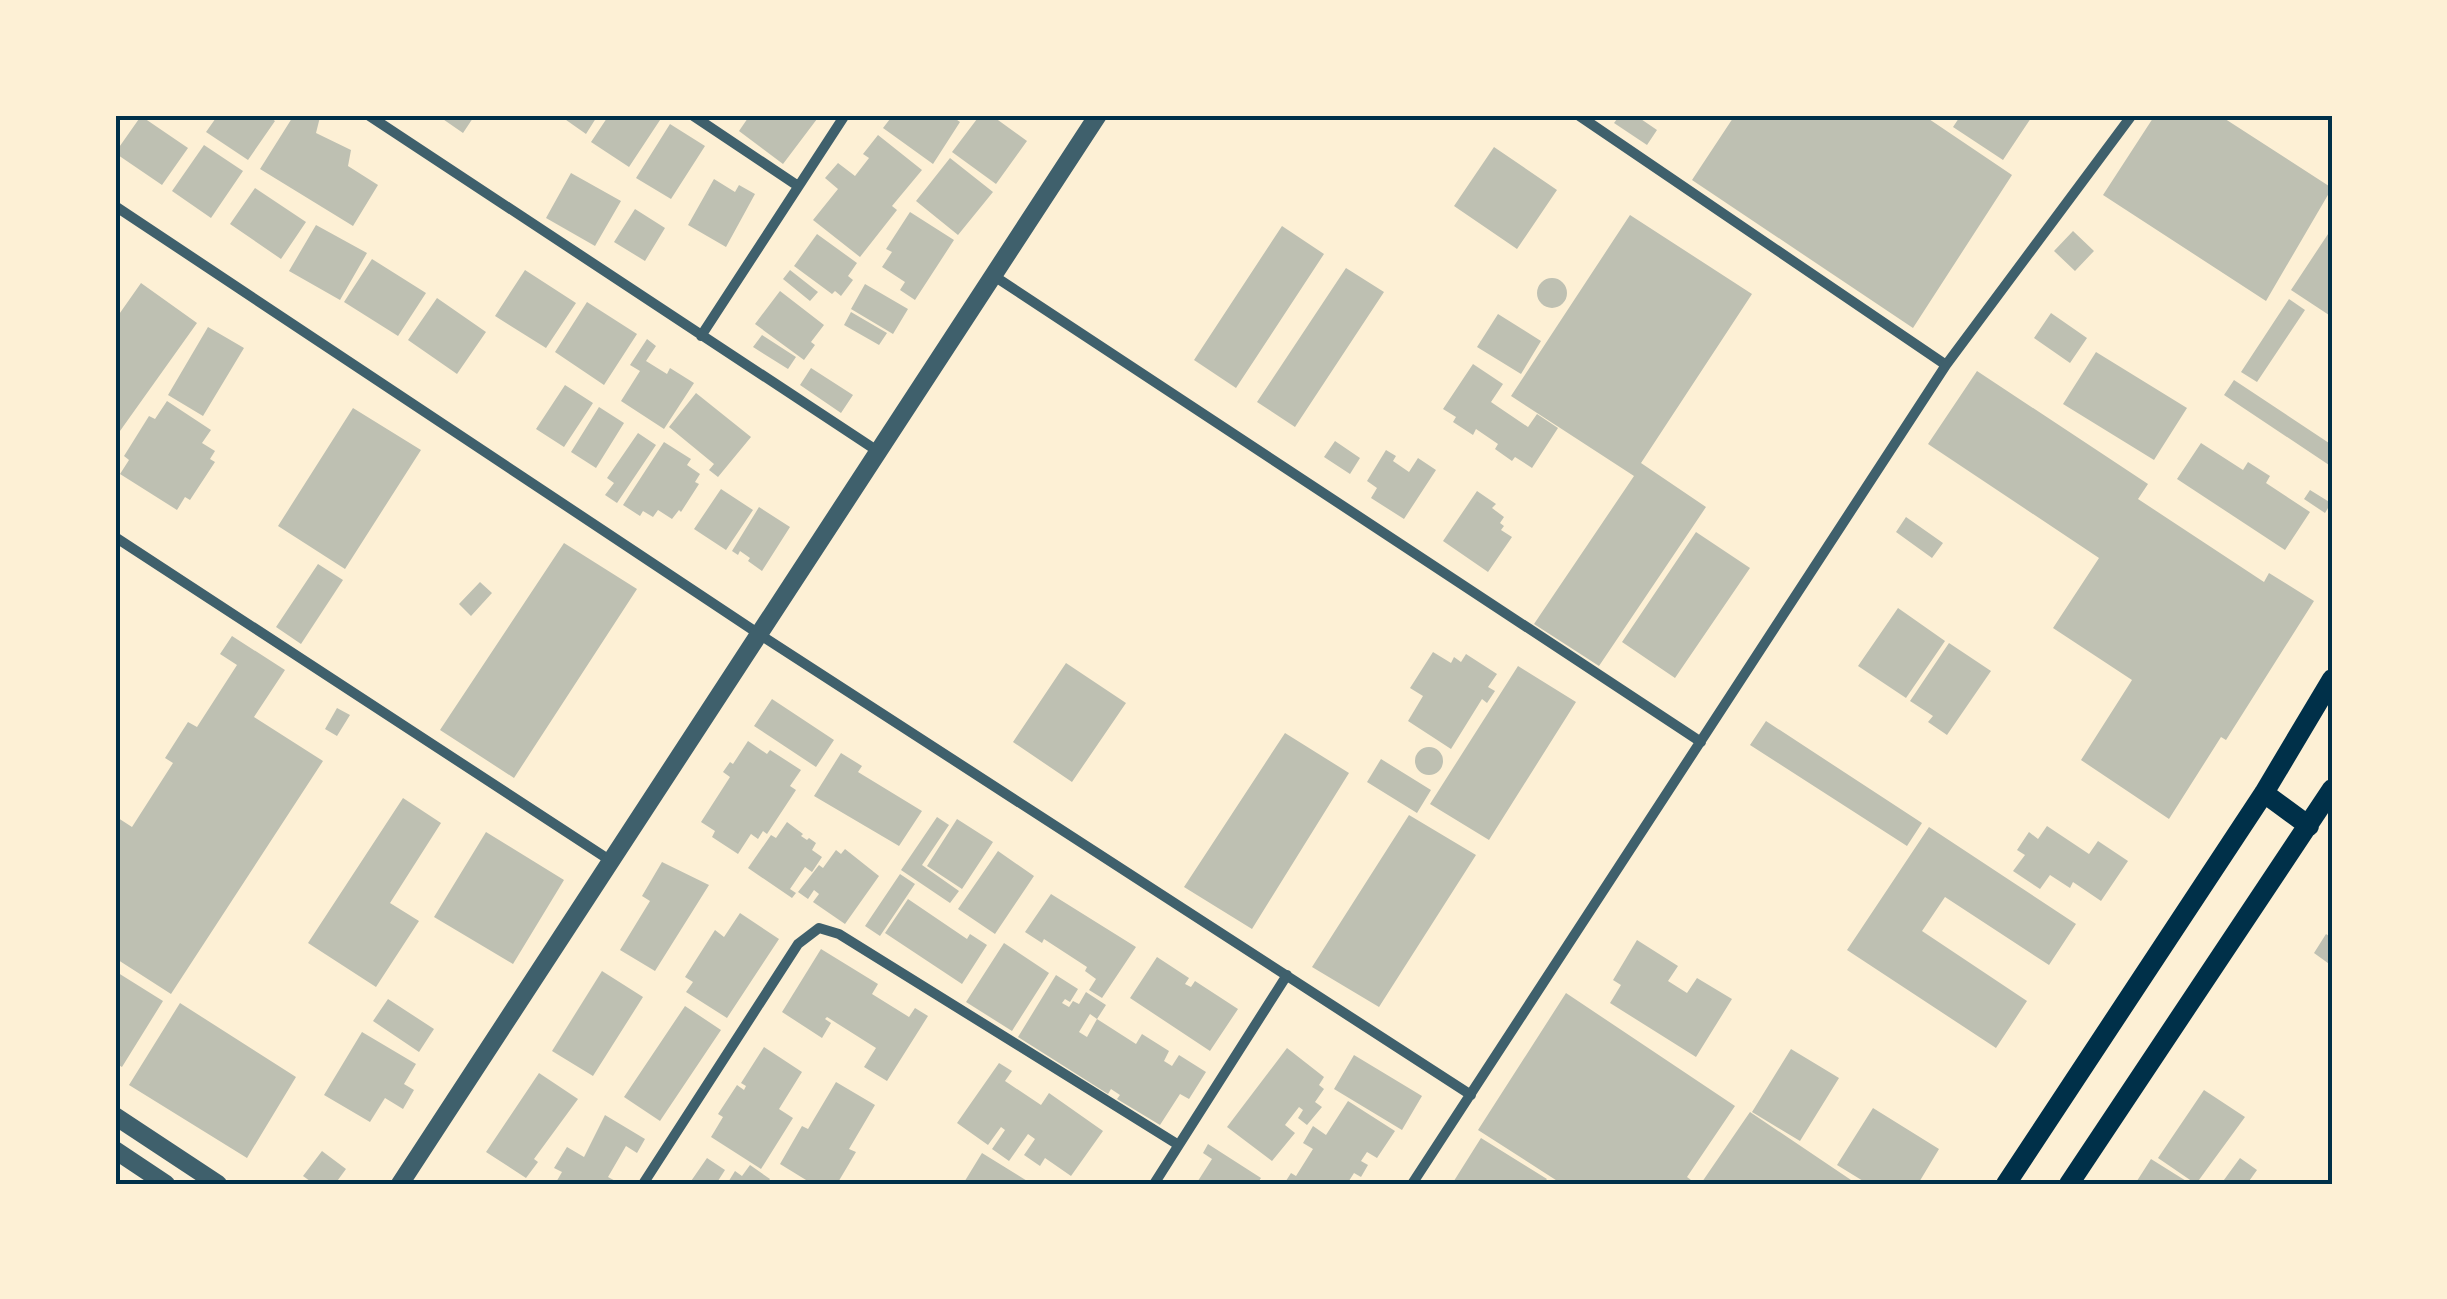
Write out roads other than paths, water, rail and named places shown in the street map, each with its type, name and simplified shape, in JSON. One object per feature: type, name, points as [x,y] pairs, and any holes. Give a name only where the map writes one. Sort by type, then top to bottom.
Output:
[{"type":"main road","points":[[2006,1184],[2264,793],[2332,678]]},
{"type":"main road","points":[[2069,1184],[2332,789]]},
{"type":"main road","points":[[2264,793],[2309,826]]},
{"type":"street","points":[[368,115],[879,452]]},
{"type":"street","points":[[692,115],[798,186]]},
{"type":"street","points":[[702,336],[845,115]]},
{"type":"street","points":[[400,1184],[1098,115]]},
{"type":"street","points":[[1578,115],[1946,365]]},
{"type":"street","points":[[1412,1184],[1946,365],[2132,115]]},
{"type":"street","points":[[115,206],[759,634],[1471,1095]]},
{"type":"street","points":[[994,276],[1701,742]]},
{"type":"street","points":[[115,536],[610,861]]},
{"type":"street","points":[[644,1184],[798,944],[819,928],[839,934],[1177,1144]]},
{"type":"street","points":[[1154,1184],[1286,975]]},
{"type":"street","points":[[115,1116],[218,1184]]},
{"type":"street","points":[[115,1150],[166,1184]]}]
